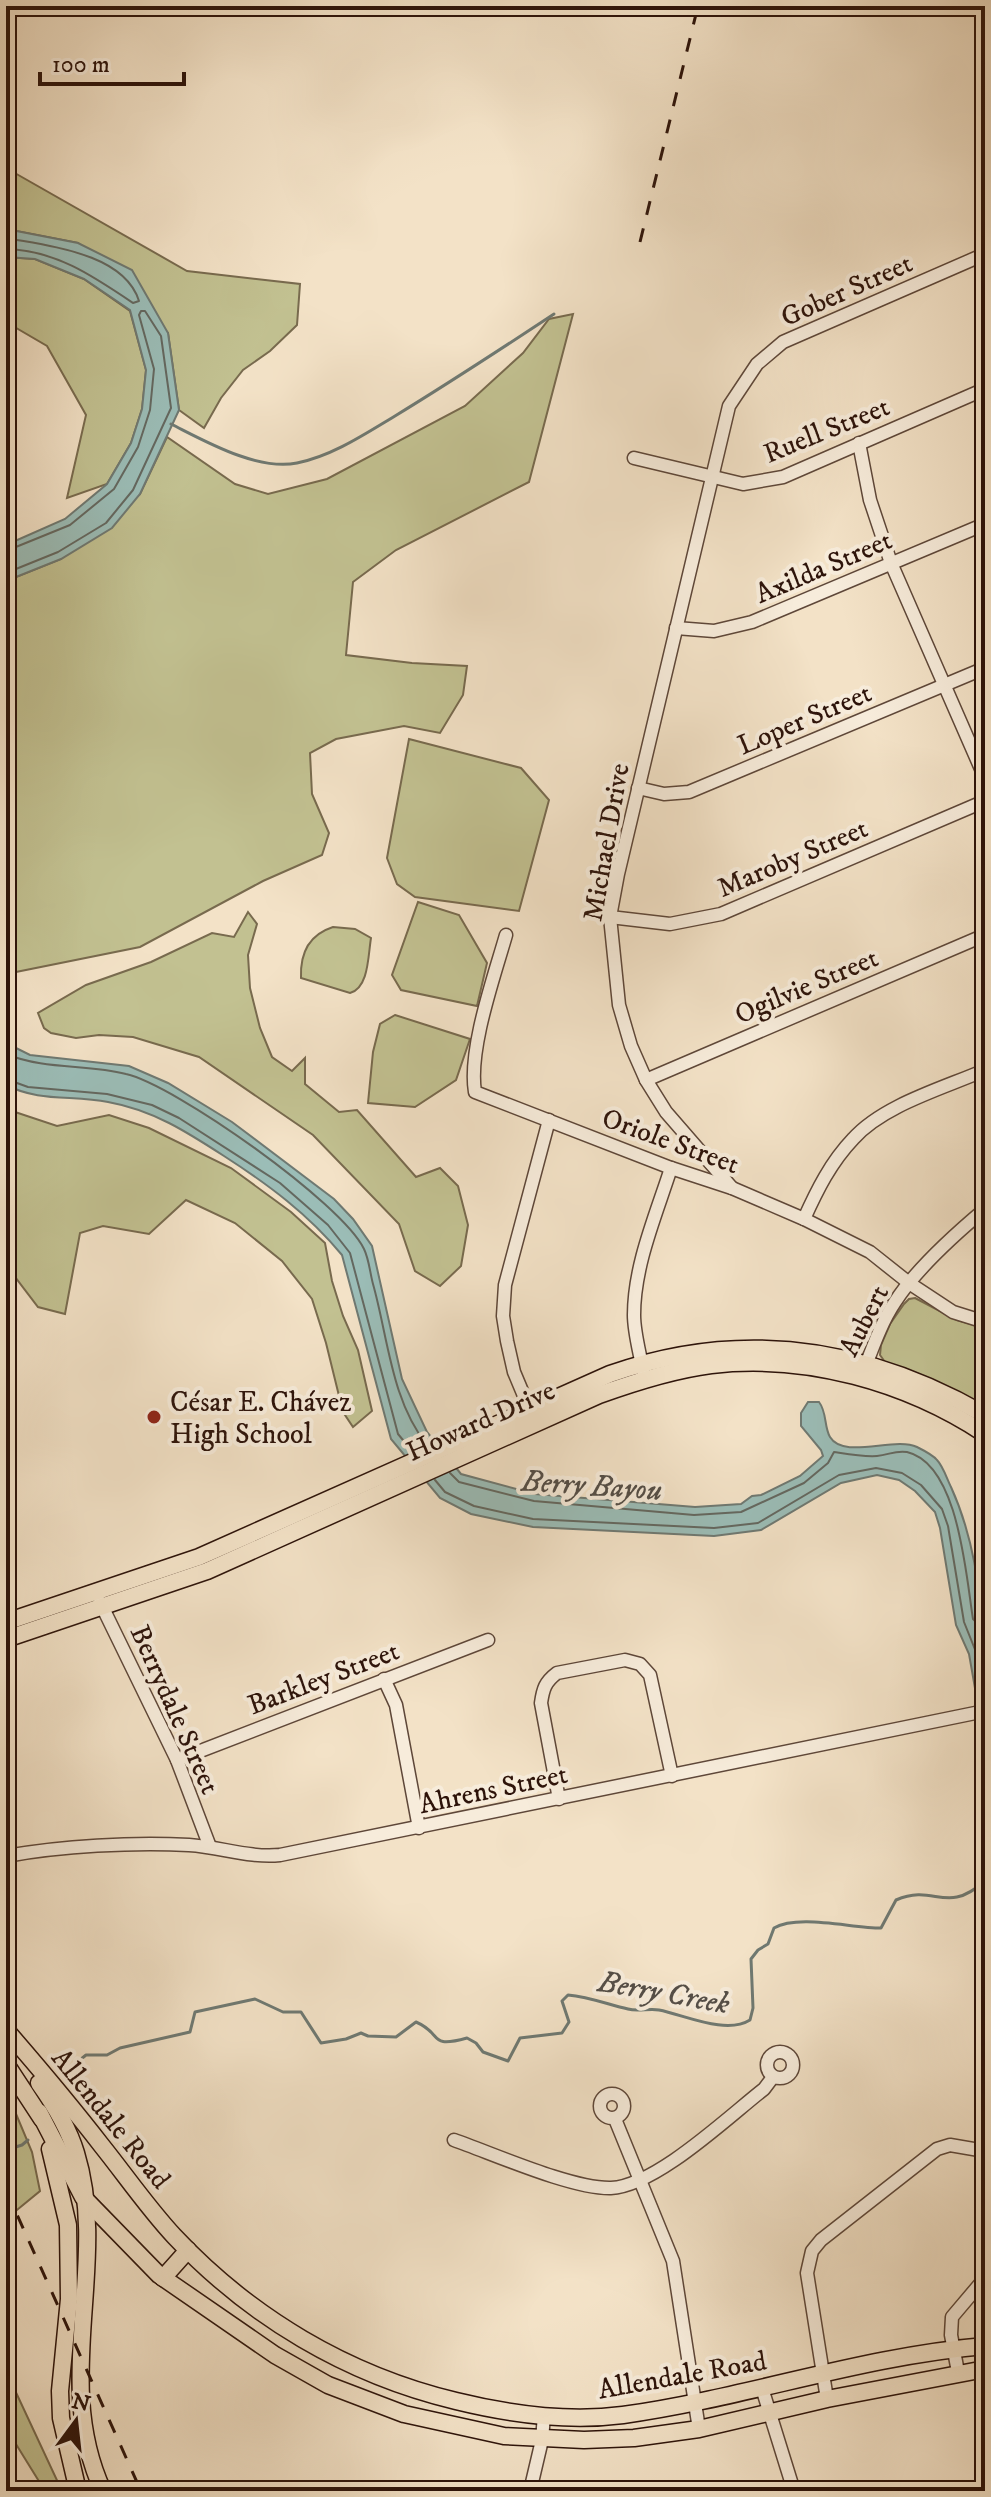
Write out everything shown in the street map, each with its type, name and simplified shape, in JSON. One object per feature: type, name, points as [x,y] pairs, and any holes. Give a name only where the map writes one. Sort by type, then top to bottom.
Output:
[{"type":"main road","name":"Howard Drive","points":[[6,1639],[99,1599],[203,1564],[473,1442],[643,1370],[725,1348],[796,1365],[864,1370],[931,1403],[983,1423]]},
{"type":"main road","name":"Howard Drive","points":[[6,1622],[99,1599]]},
{"type":"main road","points":[[6,2032],[64,2122],[76,2154],[87,2242],[79,2389],[82,2426],[91,2466],[103,2491]]},
{"type":"main road","name":"Allendale Road","points":[[6,2032],[173,2235],[246,2303],[289,2333],[361,2370],[410,2388],[478,2407],[544,2415],[619,2415],[762,2388],[822,2373],[985,2346]]},
{"type":"main road","points":[[6,2064],[39,2112],[68,2225],[69,2299],[60,2391],[61,2418],[78,2491]]},
{"type":"main road","name":"Allendale Road","points":[[39,2112],[83,2197],[163,2278],[275,2355],[328,2385],[404,2414],[504,2436],[542,2440],[634,2438],[699,2429],[827,2399],[985,2369]]},
{"type":"main road","points":[[87,2242],[92,2232],[101,2228],[118,2234]]},
{"type":"main road","points":[[163,2278],[188,2250]]},
{"type":"main road","points":[[275,2355],[289,2333]]},
{"type":"main road","points":[[404,2414],[410,2388]]},
{"type":"street","name":"Gober Street","points":[[712,477],[729,406],[757,364],[783,342],[985,254]]},
{"type":"street","name":"Ruell Street","points":[[634,458],[743,484],[783,477],[985,389]]},
{"type":"street","points":[[859,443],[870,500],[891,563],[985,778]]},
{"type":"street","name":"Michael Drive","points":[[712,477],[610,917],[619,1005],[631,1046],[646,1080],[666,1112],[732,1188]]},
{"type":"street","name":"Axilda Street","points":[[676,628],[714,631],[752,622],[985,524]]},
{"type":"street","name":"Loper Street","points":[[638,788],[664,794],[689,792],[985,668]]},
{"type":"street","name":"Maroby Street","points":[[610,917],[670,924],[721,914],[985,801]]},
{"type":"street","name":"Oriole Street","points":[[506,935],[481,1029],[473,1081],[475,1092],[671,1168],[732,1188],[804,1219],[870,1252],[953,1312],[985,1322]]},
{"type":"street","name":"Ogilvie Street","points":[[646,1080],[985,935]]},
{"type":"street","points":[[804,1219],[821,1181],[854,1137],[891,1110],[985,1070]]},
{"type":"street","points":[[532,1416],[514,1372],[503,1316],[505,1285],[549,1120]]},
{"type":"street","points":[[643,1370],[634,1319],[634,1299],[642,1259],[671,1168]]},
{"type":"street","name":"Aubert","points":[[864,1370],[886,1316],[909,1283],[961,1229],[985,1209]]},
{"type":"street","name":"Berrydale Street","points":[[99,1599],[177,1760],[210,1847]]},
{"type":"street","name":"Barkley Street","points":[[177,1760],[488,1640]]},
{"type":"street","points":[[559,1799],[541,1703],[543,1688],[557,1673],[625,1660],[640,1664],[650,1675],[672,1776]]},
{"type":"street","points":[[384,1679],[396,1705],[419,1828]]},
{"type":"street","name":"Ahrens Street","points":[[6,1856],[46,1849],[178,1845],[271,1856],[985,1711]]},
{"type":"street","points":[[454,2140],[572,2181],[612,2188],[664,2168],[764,2089],[773,2077]]},
{"type":"street","points":[[615,2119],[673,2261],[699,2429]]},
{"type":"street","points":[[827,2399],[807,2273],[812,2251],[821,2240],[937,2149],[950,2145],[985,2151]]},
{"type":"street","points":[[958,2372],[951,2335],[952,2317],[985,2278]]},
{"type":"street","points":[[762,2388],[794,2491]]},
{"type":"street","points":[[530,2491],[542,2440],[544,2415]]},
{"type":"shaded area","points":[[6,168],[187,271],[300,284],[297,325],[270,351],[243,370],[221,398],[204,428],[179,410],[168,333],[78,243],[6,229]]},
{"type":"shaded area","points":[[6,257],[35,259],[84,279],[130,311],[146,370],[142,409],[131,443],[107,484],[67,498],[86,415],[47,346],[6,322]]},
{"type":"shaded area","points":[[573,314],[529,482],[396,550],[353,582],[346,655],[467,666],[463,695],[440,733],[404,726],[336,739],[310,753],[312,794],[329,833],[322,855],[263,881],[140,947],[6,974],[6,581],[61,559],[140,494],[167,437],[235,484],[268,494],[327,479],[465,406],[523,353],[549,319]]},
{"type":"shaded area","points":[[409,739],[521,768],[549,800],[519,911],[415,897],[397,884],[387,858]]},
{"type":"shaded area","points":[[418,902],[459,915],[487,963],[477,1006],[401,990],[392,975]]},
{"type":"shaded area","points":[[248,912],[257,924],[248,955],[250,988],[260,1028],[272,1057],[292,1071],[305,1058],[305,1084],[339,1112],[357,1110],[416,1177],[440,1168],[458,1186],[468,1225],[461,1266],[440,1286],[415,1271],[399,1224],[313,1135],[199,1057],[133,1037],[99,1035],[76,1038],[51,1033],[44,1028],[38,1013],[86,985],[151,962],[212,933],[234,937]]},
{"type":"shaded area","points":[[333,927],[355,929],[371,938],[364,978],[361,985],[350,993],[301,978],[307,946],[317,935]]},
{"type":"shaded area","points":[[395,1015],[470,1039],[456,1080],[415,1107],[368,1103],[373,1052],[380,1024]]},
{"type":"shaded area","points":[[6,1109],[57,1126],[109,1115],[149,1128],[231,1168],[291,1212],[325,1243],[332,1281],[358,1350],[372,1411],[353,1427],[343,1412],[312,1299],[282,1261],[235,1223],[186,1200],[149,1234],[103,1226],[80,1233],[65,1314],[38,1307],[9,1269],[6,1258]]},
{"type":"shaded area","points":[[915,1298],[957,1320],[985,1328],[985,1408],[921,1375],[885,1362],[880,1355],[890,1324],[904,1304]]},
{"type":"shaded area","points":[[6,2090],[32,2152],[40,2191],[6,2219]]},
{"type":"shaded area","points":[[6,2371],[62,2491],[45,2491],[6,2428]]},
{"type":"water","points":[[6,229],[78,243],[132,270],[168,333],[179,410],[140,494],[112,528],[61,559],[6,581],[6,545],[65,519],[107,484],[131,443],[142,409],[146,370],[130,310],[84,279],[35,259],[6,257]]},
{"type":"water","points":[[6,1043],[30,1055],[129,1066],[168,1083],[232,1122],[334,1199],[372,1246],[402,1379],[427,1432],[461,1474],[535,1494],[695,1507],[741,1504],[752,1496],[761,1495],[800,1476],[823,1456],[801,1426],[801,1413],[808,1402],[819,1402],[828,1433],[837,1444],[858,1447],[908,1444],[933,1456],[943,1469],[963,1517],[978,1581],[984,1647],[985,1745],[969,1654],[956,1625],[940,1528],[935,1512],[915,1491],[899,1480],[877,1475],[841,1483],[761,1530],[714,1536],[533,1527],[471,1514],[440,1498],[391,1439],[342,1255],[316,1226],[241,1167],[155,1116],[108,1102],[31,1094],[6,1085]]},
{"type":"waterway","points":[[171,424],[249,459],[281,464],[310,460],[372,430],[554,314]]},
{"type":"waterway","name":"Berry Creek","points":[[64,2073],[86,2055],[107,2055],[120,2048],[190,2032],[195,2012],[255,1999],[283,2012],[301,2012],[321,2043],[361,2033],[396,2037],[416,2022],[441,2041],[467,2038],[483,2052],[508,2061],[520,2038],[562,2033],[569,2022],[562,2001],[568,1995],[632,2010],[659,2010],[718,2025],[740,2024],[750,2020],[753,2008],[751,1959],[768,1944],[774,1928],[797,1922],[881,1928],[896,1900],[921,1895],[960,1896],[985,1881]]},
{"type":"waterway","name":"Berry Creek","points":[[6,2150],[28,2140]]},
{"type":"railway","points":[[640,242],[698,6]]},
{"type":"railway","points":[[6,2190],[141,2491]]},
{"type":"place","name":"César E. Chávez High School","points":[[154,1417]]},
{"type":"water label","name":"Berry Bayou","points":[[592,1485]]}]
